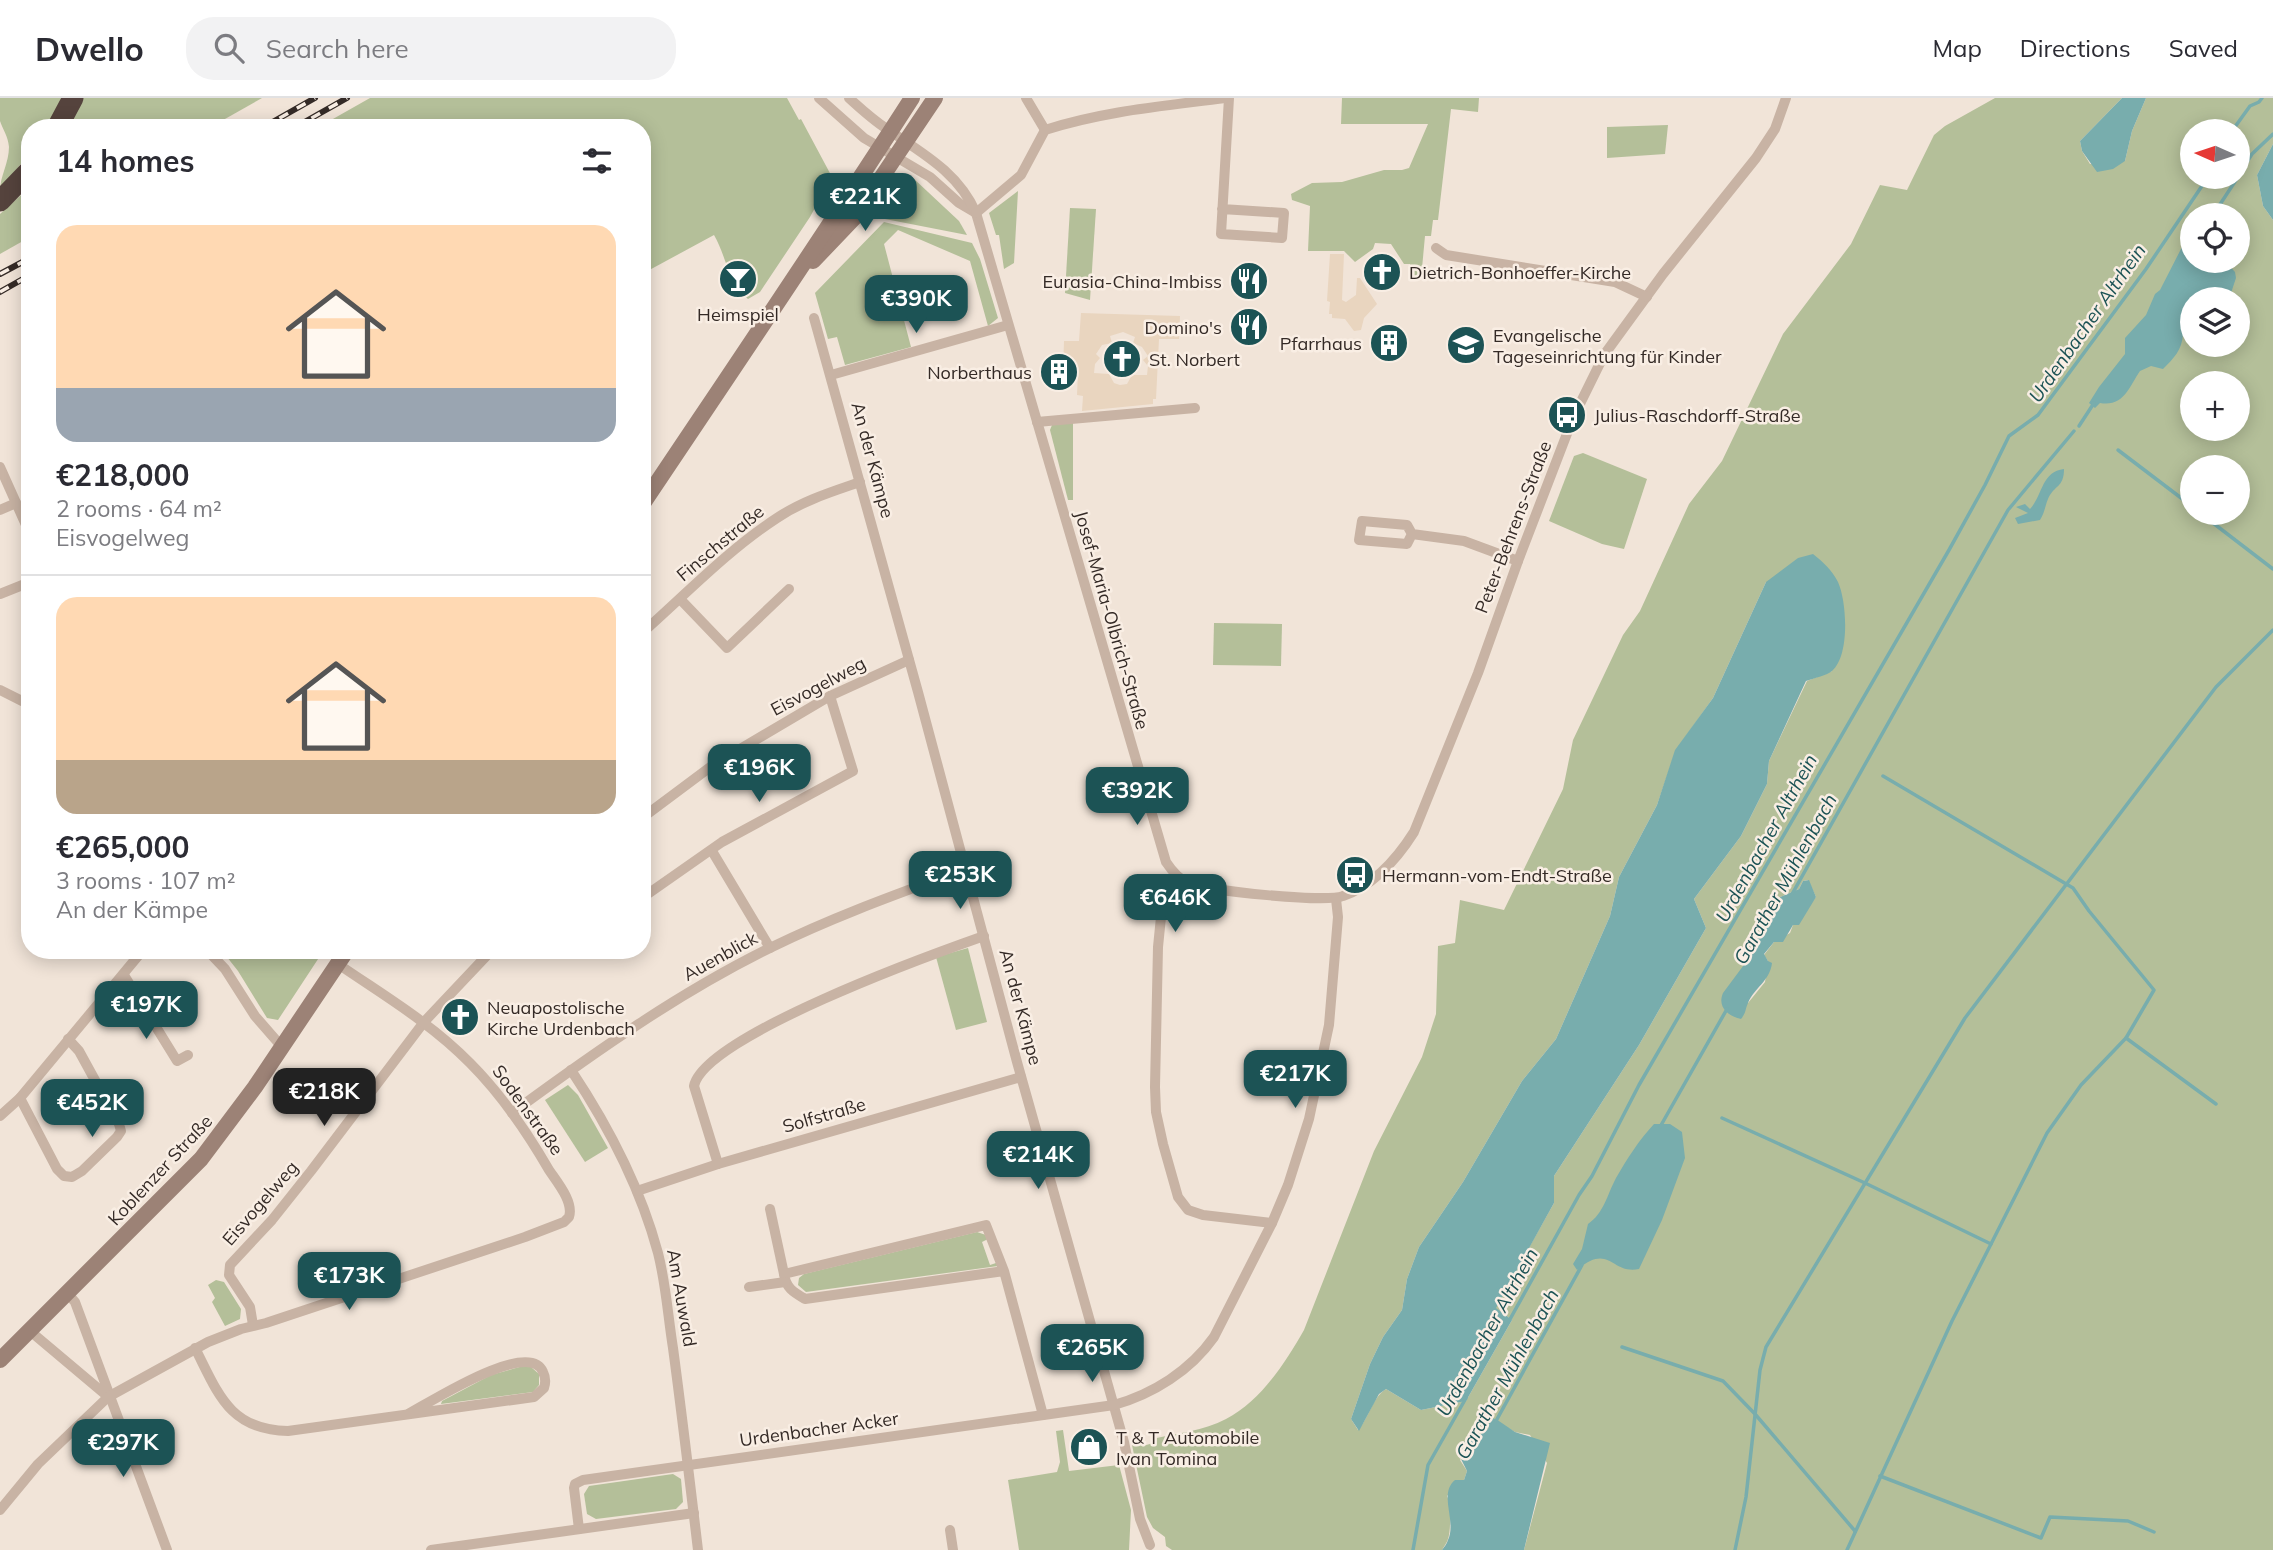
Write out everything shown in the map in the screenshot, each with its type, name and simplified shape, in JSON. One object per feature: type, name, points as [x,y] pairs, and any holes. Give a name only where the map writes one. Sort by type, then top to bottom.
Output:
[{"type":"highway","points":[[62,119],[74,98]]},
{"type":"highway","points":[[0,201],[21,179]]},
{"type":"main road","points":[[651,491],[796,277],[912,98]]},
{"type":"main road","points":[[796,277],[855,217],[935,98]]},
{"type":"main road","name":"Koblenzer Straße","points":[[0,1360],[201,1159],[226,1128],[342,959]]},
{"type":"street","points":[[819,98],[864,138],[930,177],[976,214],[1021,175],[1045,130],[1104,115],[1227,98],[1222,209],[1221,234],[1282,238],[1284,213],[1222,209]]},
{"type":"street","name":"Josef-Maria-Olbrich-Straße","points":[[849,98],[951,176],[969,198],[976,214],[1161,852],[1178,877]]},
{"type":"street","points":[[1026,98],[1045,130]]},
{"type":"street","name":"Peter-Behrens-Straße","points":[[1336,899],[1359,888],[1383,871],[1400,854],[1413,832],[1478,673],[1578,407],[1605,355],[1756,158],[1774,129],[1786,98]]},
{"type":"street","points":[[1436,248],[1446,255],[1615,282],[1647,297]]},
{"type":"street","name":"An der Kämpe","points":[[814,318],[1021,1077],[1114,1405],[1140,1518],[1150,1545]]},
{"type":"street","points":[[831,375],[1008,325]]},
{"type":"street","points":[[1037,422],[1195,408]]},
{"type":"street","points":[[0,467],[21,514]]},
{"type":"street","name":"Finschstraße","points":[[651,625],[753,535],[779,517],[829,492],[860,482]]},
{"type":"street","points":[[0,510],[16,503]]},
{"type":"street","points":[[1362,521],[1407,525],[1412,534],[1407,544],[1359,540],[1362,521]]},
{"type":"street","points":[[1412,534],[1464,541],[1518,561]]},
{"type":"street","points":[[0,594],[21,586]]},
{"type":"street","name":"Finschstraße","points":[[680,599],[727,648],[789,589]]},
{"type":"street","name":"Eisvogelweg","points":[[651,811],[713,765],[830,696],[909,660]]},
{"type":"street","points":[[0,690],[21,700]]},
{"type":"street","points":[[651,892],[722,842],[853,771],[830,696]]},
{"type":"street","points":[[712,851],[770,948]]},
{"type":"street","name":"Auenblick","points":[[512,1113],[571,1070],[696,988],[770,948],[851,910],[965,869]]},
{"type":"street","points":[[1114,1405],[1136,1399],[1177,1375],[1202,1353],[1214,1337],[1272,1223],[1287,1185],[1309,1119],[1328,1029],[1338,917],[1336,899],[1200,886],[1178,877],[1163,907],[1158,947],[1155,1087],[1156,1112],[1163,1144],[1178,1197],[1188,1210],[1203,1215],[1272,1223]]},
{"type":"street","points":[[718,1164],[694,1086],[703,1068],[759,1032],[827,998],[905,964],[984,936]]},
{"type":"street","points":[[0,1116],[20,1098],[136,959]]},
{"type":"street","points":[[215,959],[282,1047]]},
{"type":"street","name":"Sodenstraße","points":[[253,1325],[512,1241],[564,1222],[570,1215],[570,1207],[556,1181],[512,1113],[471,1063],[345,959]]},
{"type":"street","name":"Eisvogelweg","points":[[253,1325],[250,1307],[229,1275],[230,1265],[295,1191],[424,1023],[484,959]]},
{"type":"street","points":[[124,975],[177,1061],[188,1055]]},
{"type":"street","points":[[20,1098],[57,1169],[64,1176],[72,1177],[82,1171],[117,1138],[121,1131],[119,1124],[79,1051],[68,1040]]},
{"type":"street","name":"Am Auwald","points":[[571,1070],[602,1118],[637,1191],[658,1255],[698,1550]]},
{"type":"street","name":"Solfstraße","points":[[637,1191],[718,1164],[1021,1077]]},
{"type":"street","points":[[770,1209],[784,1278],[791,1291],[805,1299],[1004,1271]]},
{"type":"street","points":[[749,1287],[986,1225],[1004,1271],[1043,1415]]},
{"type":"street","points":[[68,1294],[75,1302],[108,1397],[167,1550]]},
{"type":"street","points":[[0,1510],[38,1464],[108,1397],[195,1348],[253,1325]]},
{"type":"street","points":[[30,1331],[108,1397]]},
{"type":"street","points":[[195,1348],[227,1407],[242,1419],[264,1429],[288,1431],[534,1397],[544,1388],[545,1375],[541,1367],[533,1362],[500,1366],[408,1414]]},
{"type":"street","name":"Urdenbacher Acker","points":[[579,1529],[574,1492],[578,1482],[1114,1405]]},
{"type":"street","points":[[431,1550],[694,1513]]},
{"type":"street","points":[[950,1530],[953,1550]]},
{"type":"green space","points":[[0,98],[62,98],[51,119],[21,119],[21,164],[0,191],[9,147],[0,121]]},
{"type":"green space","points":[[83,98],[262,98],[225,119],[72,119]]},
{"type":"green space","points":[[370,98],[787,98],[832,177],[810,217],[760,292],[748,299],[736,285],[714,235],[651,269],[651,119],[333,119]]},
{"type":"green space","points":[[1342,98],[1479,98],[1478,112],[1451,109],[1438,220],[1433,220],[1431,236],[1425,236],[1421,279],[1410,277],[1410,264],[1404,264],[1391,244],[1375,243],[1373,249],[1355,262],[1344,251],[1308,251],[1310,206],[1292,200],[1291,194],[1312,183],[1342,182],[1384,170],[1409,168],[1428,124],[1341,124]]},
{"type":"green space","points":[[1995,98],[2122,98],[2080,141],[2082,151],[2090,164],[2125,161],[2132,131],[2146,98],[2273,98],[2273,144],[2257,175],[2263,206],[2273,220],[2273,1550],[1524,1550],[1547,1463],[1530,1435],[1515,1432],[1490,1418],[1488,1429],[1478,1436],[1460,1460],[1467,1471],[1464,1480],[1447,1496],[1450,1530],[1442,1550],[1172,1550],[1166,1546],[1165,1537],[1153,1528],[1147,1517],[1132,1445],[1142,1442],[1143,1446],[1153,1443],[1152,1439],[1209,1426],[1239,1411],[1261,1392],[1297,1343],[1374,1151],[1422,1057],[1436,1014],[1438,946],[1455,943],[1460,900],[1504,910],[1563,789],[1573,740],[1623,635],[1640,611],[1689,504],[1722,461],[1783,334],[1851,244],[1880,185],[1907,190],[1934,135]],"holes":[[[1766,582],[1832,671],[1807,681],[1769,761],[1767,784],[1741,836],[1694,899],[1706,928],[1639,1045],[1554,1176],[1554,1203],[1495,1308],[1512,1320],[1466,1401],[1421,1410],[1386,1389],[1377,1398],[1358,1430],[1351,1419],[1370,1364],[1383,1337],[1402,1310],[1407,1279],[1419,1247],[1463,1182],[1522,1081],[1556,1039],[1610,916],[1619,877],[1657,805],[1676,750],[1713,698]],[[1808,880],[1816,897],[1793,925],[1790,933],[1774,942],[1764,955],[1768,961],[1765,982],[1748,1003],[1746,964],[1757,937],[1778,898],[1799,889],[1803,881]]]},
{"type":"green space","points":[[1668,125],[1665,154],[1607,158],[1607,127]]},
{"type":"green space","points":[[913,178],[959,221],[967,235],[885,219]]},
{"type":"green space","points":[[1018,191],[1014,263],[1004,269],[999,235],[996,235],[989,213]]},
{"type":"green space","points":[[21,195],[21,242],[0,254],[0,214]]},
{"type":"green space","points":[[1070,208],[1096,209],[1090,300],[1065,293]]},
{"type":"green space","points":[[884,222],[972,243],[980,259],[998,318],[988,326],[970,261],[898,230],[884,244],[911,347],[845,365],[837,337],[828,339],[815,293]]},
{"type":"green space","points":[[1073,421],[1073,500],[1068,500],[1050,430],[1052,425]]},
{"type":"green space","points":[[1583,453],[1647,479],[1624,549],[1602,544],[1549,521],[1574,456]]},
{"type":"green space","points":[[1214,623],[1282,624],[1281,666],[1213,665]]},
{"type":"green space","points":[[968,948],[987,1022],[956,1030],[936,957]]},
{"type":"green space","points":[[229,959],[318,959],[278,1020],[267,1018]]},
{"type":"green space","points":[[568,1085],[578,1095],[608,1148],[585,1162],[545,1100]]},
{"type":"green space","points":[[977,1232],[986,1235],[988,1239],[982,1242],[990,1265],[996,1263],[998,1266],[806,1292],[798,1285],[799,1278],[804,1274]]},
{"type":"green space","points":[[216,1280],[224,1282],[241,1309],[240,1319],[225,1326],[212,1302],[215,1298],[208,1285]]},
{"type":"green space","points":[[523,1366],[531,1367],[539,1374],[539,1385],[533,1392],[441,1404],[491,1375]]},
{"type":"green space","points":[[1063,1430],[1069,1471],[1119,1465],[1131,1510],[1129,1550],[1019,1550],[1008,1480],[1057,1472],[1060,1462],[1056,1431]]},
{"type":"green space","points":[[673,1474],[681,1479],[683,1502],[676,1509],[596,1519],[587,1514],[584,1494],[589,1486]]},
{"type":"shaded area","points":[[1330,254],[1344,254],[1342,300],[1346,302],[1356,295],[1357,278],[1360,278],[1377,304],[1364,318],[1361,330],[1354,331],[1345,319],[1332,318],[1332,314],[1329,314],[1330,302],[1327,301]]},
{"type":"shaded area","points":[[1081,313],[1180,316],[1179,339],[1159,339],[1156,399],[1153,399],[1153,404],[1082,411],[1083,396],[1077,395],[1078,372],[1063,371],[1064,341],[1079,341]],"holes":[[[1123,332],[1135,337],[1133,343],[1142,347],[1148,356],[1143,360],[1148,366],[1147,375],[1132,375],[1127,384],[1120,385],[1114,383],[1109,374],[1094,373],[1095,364],[1100,358],[1096,354],[1102,345],[1112,343],[1110,336]]]},
{"type":"water","points":[[2122,98],[2146,98],[2132,131],[2125,161],[2113,169],[2097,172],[2082,151],[2080,141]]},
{"type":"water","points":[[2273,144],[2273,220],[2263,206],[2257,175]]},
{"type":"water","points":[[2180,251],[2180,273],[2235,273],[2233,287],[2180,287],[2180,346],[2171,361],[2163,369],[2151,366],[2140,371],[2120,399],[2100,403],[2095,408],[2089,403],[2125,354],[2125,338],[2146,315],[2155,294],[2160,290]]},
{"type":"water","points":[[2064,469],[2061,483],[2050,494],[2040,520],[2018,524],[2015,518],[2028,513],[2016,507],[2025,504],[2030,509],[2047,479],[2056,471]]},
{"type":"water","points":[[1813,554],[1833,574],[1841,591],[1845,615],[1842,654],[1832,671],[1806,681],[1769,761],[1767,784],[1741,836],[1694,899],[1706,928],[1639,1045],[1554,1176],[1554,1203],[1496,1308],[1512,1320],[1466,1401],[1421,1410],[1386,1389],[1379,1394],[1359,1431],[1351,1419],[1370,1364],[1383,1337],[1402,1310],[1407,1279],[1419,1247],[1463,1182],[1522,1081],[1556,1039],[1610,916],[1619,877],[1657,805],[1675,750],[1713,698],[1766,582],[1798,558]]},
{"type":"water","points":[[1809,880],[1816,897],[1799,925],[1793,925],[1783,942],[1774,942],[1764,954],[1772,963],[1771,969],[1751,998],[1743,1017],[1741,1019],[1732,1016],[1721,1003],[1723,993],[1752,954],[1757,937],[1778,898],[1799,889],[1803,881]]},
{"type":"water","points":[[1654,1124],[1670,1124],[1682,1132],[1685,1158],[1662,1220],[1639,1269],[1630,1270],[1604,1259],[1597,1259],[1577,1270],[1573,1264],[1582,1249],[1588,1224],[1602,1209],[1624,1164]]},
{"type":"water","points":[[1490,1418],[1515,1432],[1550,1443],[1524,1550],[1442,1550],[1450,1533],[1450,1486],[1455,1480],[1464,1480],[1467,1471],[1458,1453],[1469,1434],[1478,1436],[1488,1429]]},
{"type":"waterway","name":"Urdenbacher Altrhein","points":[[2241,119],[2250,106],[2262,98]]},
{"type":"waterway","name":"Garather Mühlenbach","points":[[2250,157],[2273,134]]},
{"type":"waterway","name":"Urdenbacher Altrhein","points":[[1509,1321],[1592,1176],[1639,1085],[1949,550],[2009,436],[2038,415],[2146,269],[2200,189]]},
{"type":"waterway","name":"Garather Mühlenbach","points":[[2221,203],[2230,189]]},
{"type":"waterway","name":"Garather Mühlenbach","points":[[2079,426],[2094,403]]},
{"type":"waterway","name":"Garather Mühlenbach","points":[[1791,896],[2008,510],[2074,431]]},
{"type":"waterway","points":[[2118,450],[2180,497]]},
{"type":"waterway","points":[[2216,525],[2273,569]]},
{"type":"waterway","points":[[1735,1550],[1746,1497],[1760,1370],[1766,1347],[1965,1018],[2216,687],[2273,630]]},
{"type":"waterway","points":[[1883,776],[2073,888],[2154,990],[2126,1038]]},
{"type":"waterway","name":"Garather Mühlenbach","points":[[1660,1127],[1727,1009]]},
{"type":"waterway","points":[[1991,1244],[2047,1133],[2081,1085],[2126,1038],[2216,1104]]},
{"type":"waterway","points":[[1722,1118],[1991,1244],[1952,1321],[1847,1550]]},
{"type":"waterway","name":"Garather Mühlenbach","points":[[1496,1421],[1582,1265]]},
{"type":"waterway","points":[[1622,1347],[1723,1381],[1755,1414],[1855,1531]]},
{"type":"waterway","name":"Urdenbacher Altrhein","points":[[1413,1550],[1428,1465],[1466,1398]]},
{"type":"waterway","points":[[1880,1476],[2041,1538],[2050,1517],[2128,1521],[2154,1532]]},
{"type":"railway","points":[[278,119],[315,98]]},
{"type":"railway","points":[[310,119],[347,98]]},
{"type":"railway","points":[[0,274],[21,263]]},
{"type":"railway","points":[[0,292],[21,280]]},
{"type":"place","name":"Dietrich-Bonhoeffer-Kirche","points":[[1382,272]]},
{"type":"place","name":"Heimspiel","points":[[738,279]]},
{"type":"place","name":"Eurasia-China-Imbiss","points":[[1249,281]]},
{"type":"place","name":"Domino's","points":[[1249,327]]},
{"type":"place","name":"Pfarrhaus","points":[[1389,343]]},
{"type":"place","name":"Evangelische Tageseinrichtung für Kinder","points":[[1466,345]]},
{"type":"place","name":"St. Norbert","points":[[1122,359]]},
{"type":"place","name":"Norberthaus","points":[[1059,372]]},
{"type":"place","name":"Julius-Raschdorff-Straße","points":[[1567,415]]},
{"type":"place","name":"Hermann-vom-Endt-Straße","points":[[1355,875]]},
{"type":"place","name":"Neuapostolische Kirche Urdenbach","points":[[460,1017]]},
{"type":"place","name":"T & T Automobile Ivan Tomina","points":[[1089,1447]]}]
